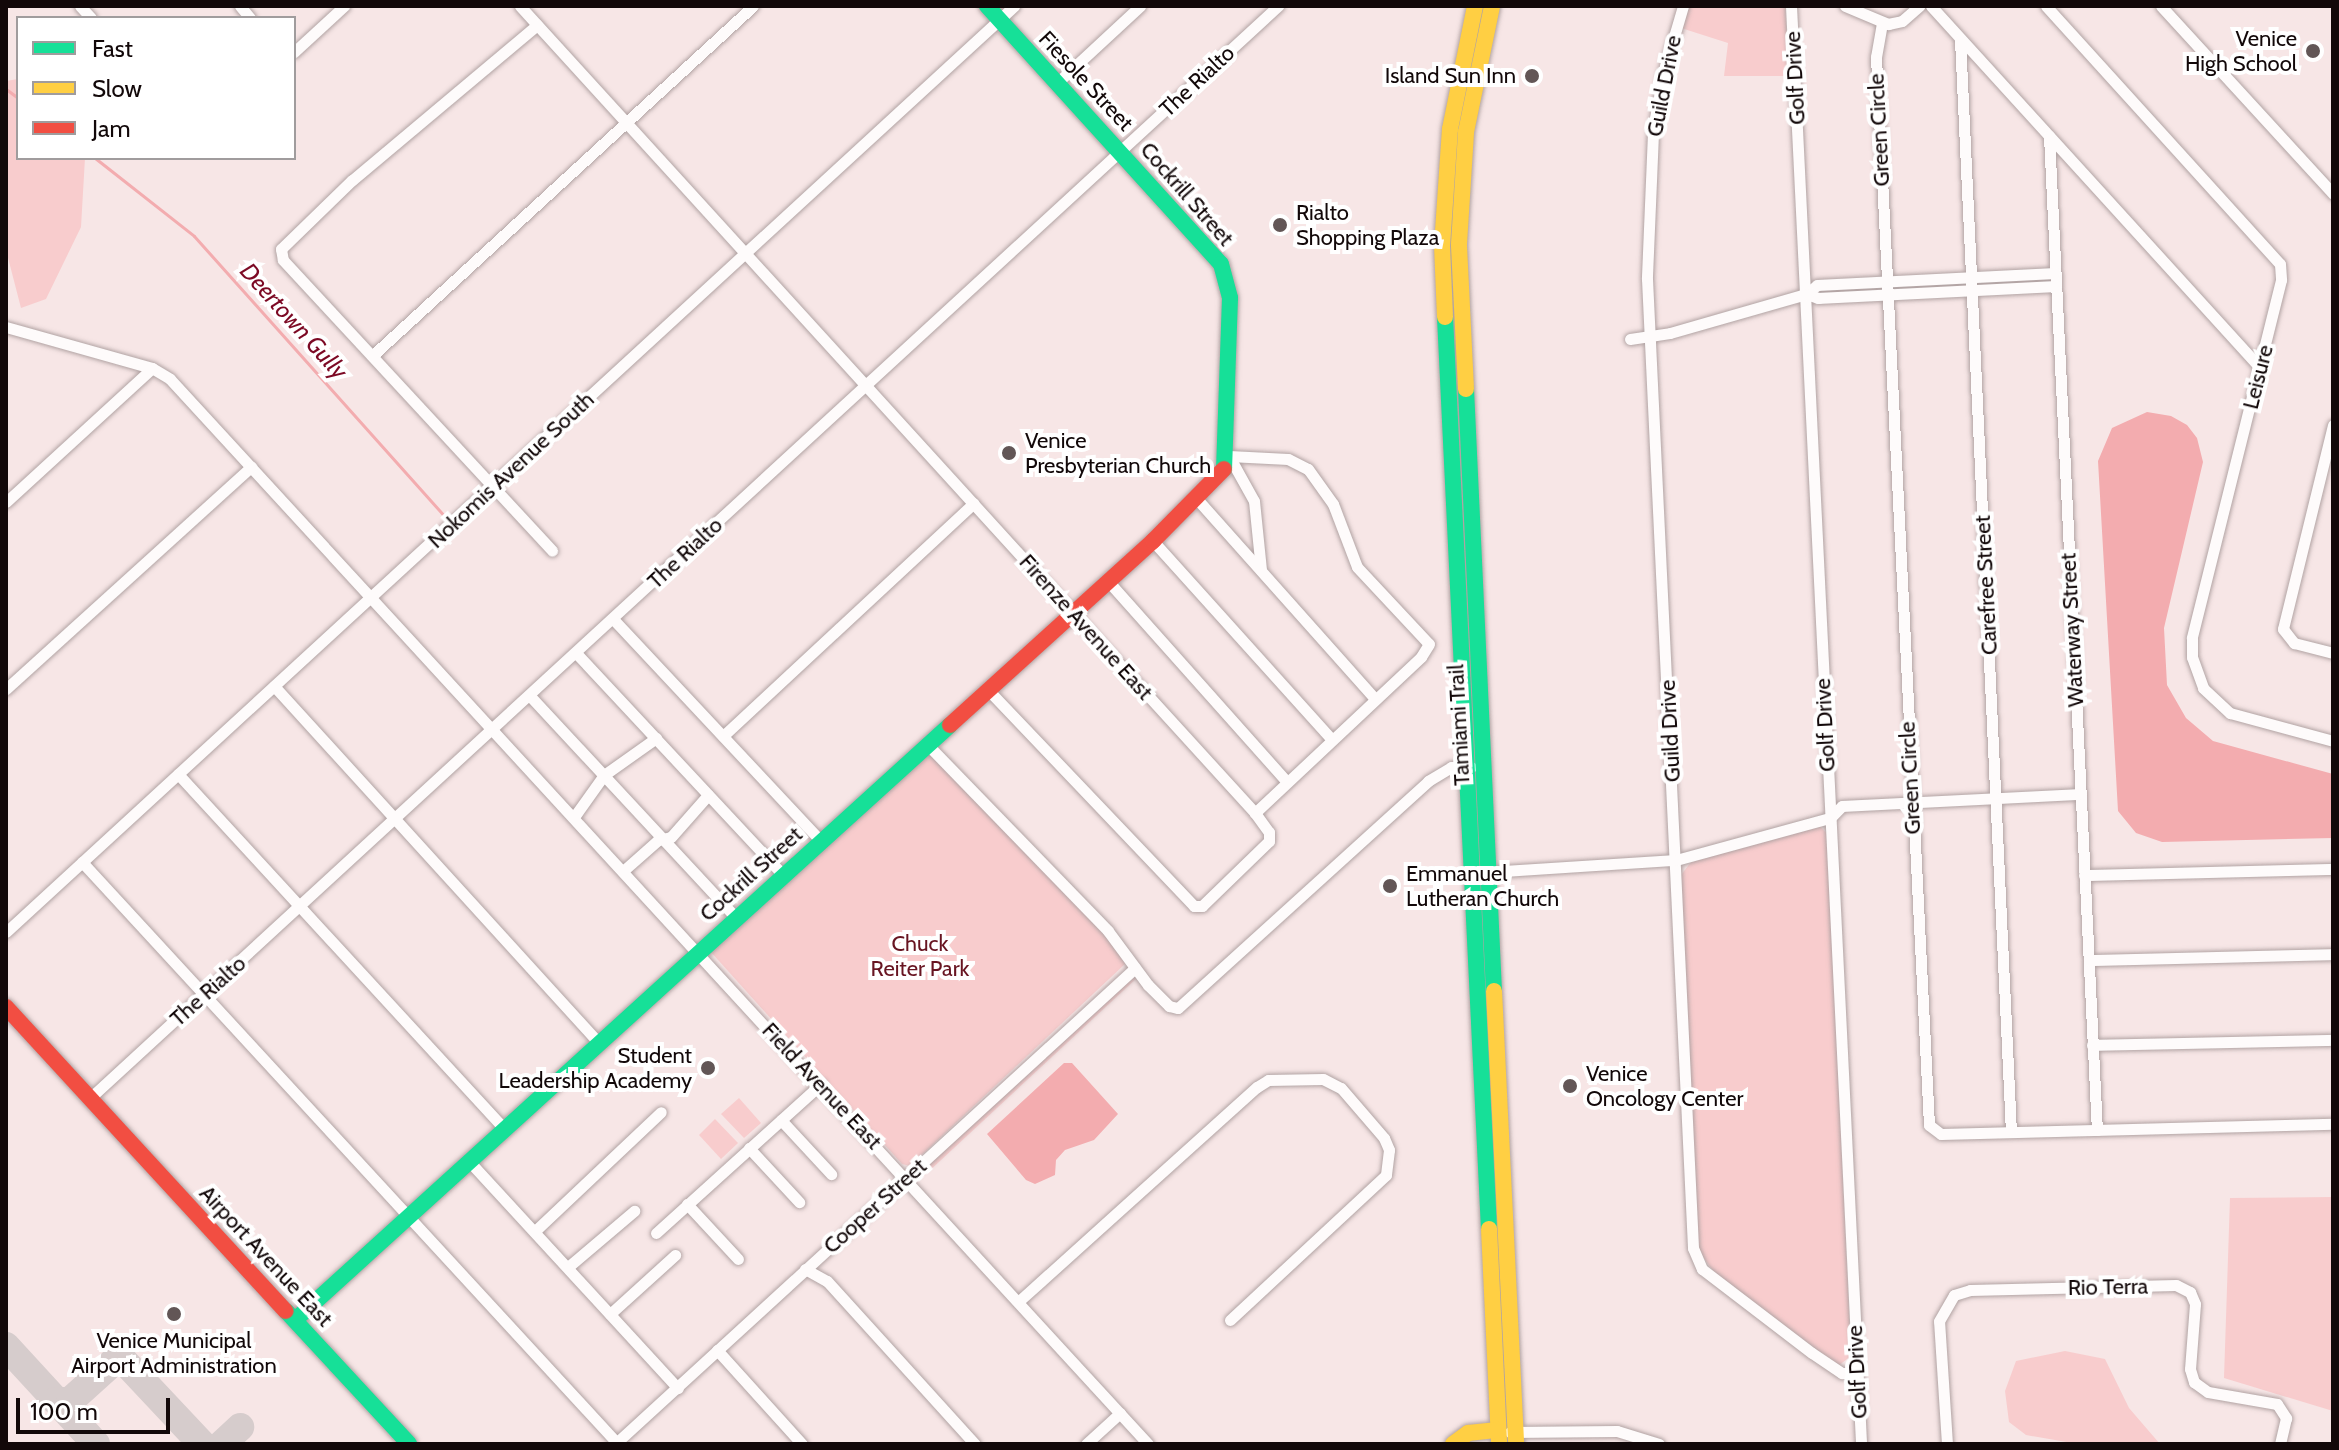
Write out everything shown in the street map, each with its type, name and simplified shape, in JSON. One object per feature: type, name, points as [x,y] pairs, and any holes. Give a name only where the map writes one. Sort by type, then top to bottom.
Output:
[{"type":"main road","name":"Fiesole Street","points":[[987,6],[1120,151]]},
{"type":"main road","name":"Tamiami Trail","points":[[1483,8],[1450,129],[1442,246],[1498,1437]]},
{"type":"main road","name":"Tamiami Trail","points":[[1483,8],[1466,132],[1459,244],[1516,1439]]},
{"type":"main road","name":"Cockrill Street","points":[[295,1320],[820,840],[1153,541],[1221,474],[1229,456],[1226,276],[1120,151]]},
{"type":"main road","name":"Airport Avenue East","points":[[6,1007],[409,1444]]},
{"type":"main road","points":[[1453,1444],[1468,1433],[1498,1437]]},
{"type":"main road","points":[[1481,1444],[1498,1437]]},
{"type":"street","points":[[296,50],[344,6]]},
{"type":"street","name":"Firenze Avenue East","points":[[520,6],[1255,813],[1269,832],[1269,841],[1197,907],[988,690]]},
{"type":"street","points":[[372,356],[753,6]]},
{"type":"street","name":"Nokomis Avenue South","points":[[6,932],[494,487],[1014,6]]},
{"type":"street","points":[[1058,82],[1140,6]]},
{"type":"street","name":"The Rialto","points":[[90,1098],[614,620],[1278,6]]},
{"type":"street","name":"Guild Drive","points":[[1683,6],[1663,74],[1649,168],[1650,337],[1696,1260],[1821,1360],[1842,1373],[1857,1373]]},
{"type":"street","name":"Golf Drive","points":[[1791,6],[1861,1444]]},
{"type":"street","points":[[1845,6],[1882,23],[1899,23],[1919,6]]},
{"type":"street","points":[[1931,6],[2260,367]]},
{"type":"street","name":"Leisure","points":[[2046,6],[2280,264],[2281,280],[2192,638],[2192,657],[2203,688],[2230,713],[2333,741]]},
{"type":"street","points":[[2161,6],[2333,194]]},
{"type":"street","name":"Green Circle","points":[[1882,23],[1876,57],[1927,1120],[1941,1134],[2333,1124]]},
{"type":"street","points":[[537,25],[287,240],[281,249],[283,260],[552,550]]},
{"type":"street","name":"Carefree Street","points":[[1960,39],[2011,1132]]},
{"type":"street","name":"Waterway Street","points":[[2049,136],[2097,1130]]},
{"type":"street","points":[[1630,339],[1650,337],[1806,294],[1817,285],[2055,273]]},
{"type":"street","points":[[1806,294],[1818,298],[1887,296],[2056,286]]},
{"type":"street","points":[[6,327],[152,368]]},
{"type":"street","points":[[6,502],[152,368]]},
{"type":"street","name":"Field Avenue East","points":[[152,368],[170,379],[821,1084],[1148,1444]]},
{"type":"street","points":[[2333,425],[2283,629],[2294,643],[2333,653]]},
{"type":"street","points":[[1229,456],[1288,459],[1308,469],[1333,504],[1357,567],[1429,644],[1255,813]]},
{"type":"street","name":"Cockrill Street","points":[[1229,456],[1254,501],[1261,570]]},
{"type":"street","points":[[6,689],[251,467]]},
{"type":"street","points":[[1197,499],[1374,698]]},
{"type":"street","points":[[723,736],[974,503]]},
{"type":"street","points":[[1153,541],[1331,739]]},
{"type":"street","points":[[1108,581],[1287,782]]},
{"type":"street","points":[[614,620],[820,840]]},
{"type":"street","points":[[576,653],[783,875]]},
{"type":"street","points":[[274,686],[598,1042]]},
{"type":"street","points":[[530,696],[736,918]]},
{"type":"street","points":[[574,817],[604,775],[656,738]]},
{"type":"street","points":[[927,744],[1108,931],[1169,1006],[1178,1008],[1428,781],[1451,767],[1483,767]]},
{"type":"street","points":[[178,774],[503,1128]]},
{"type":"street","points":[[1488,872],[1676,860],[1830,818],[1842,806],[2081,794]]},
{"type":"street","points":[[623,871],[662,839],[677,831],[708,795]]},
{"type":"street","points":[[82,862],[617,1443]]},
{"type":"street","points":[[2084,875],[2333,869]]},
{"type":"street","points":[[2089,960],[2333,954]]},
{"type":"street","name":"Cooper Street","points":[[617,1443],[1135,968]]},
{"type":"street","points":[[2092,1045],[2333,1040]]},
{"type":"street","points":[[1019,1301],[1257,1087],[1268,1080],[1323,1079],[1341,1088],[1384,1138],[1389,1150],[1386,1175],[1230,1320]]},
{"type":"street","points":[[656,1233],[821,1084]]},
{"type":"street","points":[[535,1231],[661,1112]]},
{"type":"street","points":[[781,1120],[831,1174]]},
{"type":"street","points":[[749,1148],[799,1202]]},
{"type":"street","points":[[468,1160],[678,1388]]},
{"type":"street","points":[[687,1204],[738,1259]]},
{"type":"street","points":[[568,1267],[634,1211]]},
{"type":"street","points":[[610,1314],[675,1255]]},
{"type":"street","points":[[805,1269],[827,1281],[975,1444]]},
{"type":"street","name":"Rio Terra","points":[[1947,1444],[1939,1321],[1954,1295],[1970,1290],[2176,1285],[2190,1292],[2195,1304],[2192,1379],[2208,1392],[2277,1404],[2286,1418],[2280,1444]]},
{"type":"street","points":[[717,1350],[802,1444]]},
{"type":"street","points":[[1086,1444],[1120,1413]]},
{"type":"street","points":[[1498,1437],[1516,1439],[1617,1431],[1659,1444]]},
{"type":"green space","points":[[1690,6],[1785,6],[1789,76],[1724,76],[1728,43],[1681,28]]},
{"type":"green space","points":[[16,79],[16,160],[85,160],[81,227],[46,299],[21,308],[6,250],[6,81]]},
{"type":"green space","name":"Chuck Reiter Park","points":[[928,753],[1115,944],[1126,963],[910,1166],[902,1164],[710,951]]},
{"type":"green space","points":[[1819,825],[1827,834],[1851,1356],[1838,1366],[1714,1272],[1698,1250],[1681,875],[1691,862]]},
{"type":"green space","points":[[1127,973],[1138,977],[912,1187],[901,1169],[910,1170]]},
{"type":"green space","points":[[739,1098],[761,1123],[744,1138],[721,1114]]},
{"type":"green space","points":[[715,1119],[738,1143],[721,1159],[699,1135]]},
{"type":"green space","points":[[2333,1197],[2333,1411],[2224,1378],[2230,1198]]},
{"type":"green space","points":[[2065,1351],[2105,1359],[2129,1408],[2160,1444],[2078,1444],[2026,1435],[2009,1422],[2005,1391],[2016,1361]]},
{"type":"shaded area","points":[[2147,412],[2171,416],[2187,425],[2197,438],[2203,462],[2164,628],[2167,685],[2186,718],[2213,741],[2333,774],[2333,838],[2162,842],[2136,833],[2118,811],[2098,461],[2112,428]]},
{"type":"shaded area","points":[[1064,1063],[1072,1063],[1118,1114],[1094,1140],[1065,1150],[1056,1160],[1055,1175],[1035,1184],[1026,1180],[987,1134]]},
{"type":"waterway","name":"Deertown Gully","points":[[6,89],[16,96]]},
{"type":"waterway","name":"Deertown Gully","points":[[98,160],[194,236],[450,522]]},
{"type":"taxiway","points":[[6,1346],[96,1444]]},
{"type":"taxiway","points":[[56,1401],[70,1401],[112,1363],[124,1361],[202,1444]]},
{"type":"taxiway","points":[[222,1444],[240,1427]]},
{"type":"traffic: fast","points":[[987,6],[1221,264],[1230,298],[1224,469]]},
{"type":"traffic: fast","points":[[1445,317],[1489,1229]]},
{"type":"traffic: fast","points":[[1466,389],[1494,991]]},
{"type":"traffic: fast","points":[[295,1320],[950,725]]},
{"type":"traffic: fast","points":[[286,1311],[409,1444]]},
{"type":"traffic: slow","points":[[1445,317],[1442,246],[1450,129],[1475,6]]},
{"type":"traffic: slow","points":[[1466,389],[1459,244],[1466,132],[1492,6]]},
{"type":"traffic: slow","points":[[1494,991],[1516,1444]]},
{"type":"traffic: slow","points":[[1489,1229],[1499,1444]]},
{"type":"traffic: slow","points":[[1453,1444],[1468,1433],[1498,1430]]},
{"type":"traffic: jam","points":[[950,725],[1153,541],[1224,469]]},
{"type":"traffic: jam","points":[[6,1007],[286,1311]]},
{"type":"place","name":"Venice High School","points":[[2313,51]]},
{"type":"place","name":"Island Sun Inn","points":[[1532,76]]},
{"type":"place","name":"Rialto Shopping Plaza","points":[[1280,225]]},
{"type":"place","name":"Venice Presbyterian Church","points":[[1009,453]]},
{"type":"place","name":"Emmanuel Lutheran Church","points":[[1390,886]]},
{"type":"place","name":"Student Leadership Academy","points":[[708,1068]]},
{"type":"place","name":"Venice Oncology Center","points":[[1570,1086]]},
{"type":"place","name":"Venice Municipal Airport Administration","points":[[174,1314]]}]
